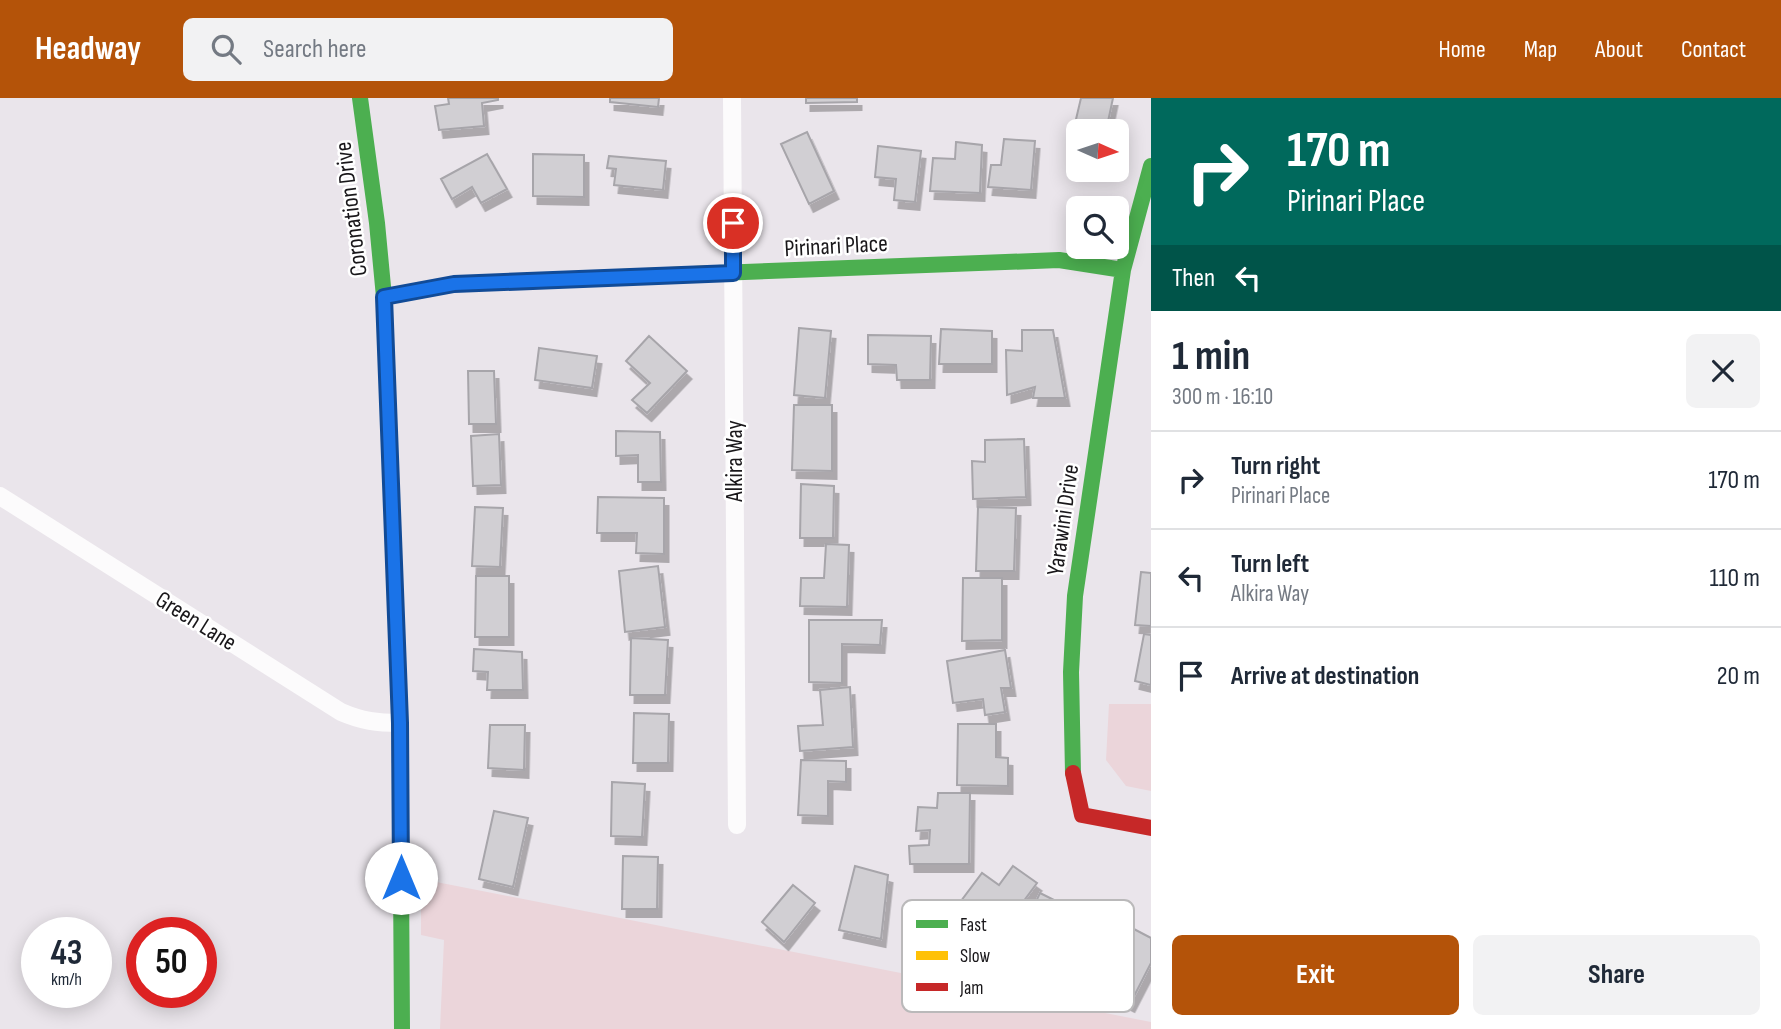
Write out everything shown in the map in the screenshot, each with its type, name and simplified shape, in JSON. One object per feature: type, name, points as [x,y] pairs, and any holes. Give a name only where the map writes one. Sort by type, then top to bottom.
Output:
[{"type":"street","name":"Coronation Drive","points":[[360,98],[384,297],[400,723],[402,1029]]},
{"type":"street","name":"Alkira Way","points":[[732,98],[737,825]]},
{"type":"street","name":"Yarawini Drive","points":[[1151,166],[1124,270],[1075,596],[1071,672],[1073,775],[1082,815],[1151,828]]},
{"type":"street","name":"Pirinari Place","points":[[384,297],[454,284],[1000,261],[1059,261],[1124,270]]},
{"type":"street","name":"Green Lane","points":[[0,496],[341,712],[359,720],[400,723]]},
{"type":"shaded area","points":[[1109,704],[1151,704],[1151,791],[1126,786],[1106,760]]},
{"type":"shaded area","points":[[421,879],[902,973],[902,1012],[1100,1012],[1151,1022],[1151,1029],[440,1029],[444,940],[421,935]]},
{"type":"building","points":[[448,98],[498,100],[482,103],[484,126],[439,130],[435,106],[449,104]]},
{"type":"building","points":[[610,98],[659,98],[658,107],[610,102]]},
{"type":"building","points":[[806,98],[857,98],[857,102],[806,103]]},
{"type":"building","points":[[1081,98],[1113,98],[1109,119],[1076,119]]},
{"type":"building","points":[[807,132],[834,191],[809,204],[781,144]]},
{"type":"building","points":[[1004,139],[1035,141],[1031,190],[988,187],[991,165],[1001,165]]},
{"type":"building","points":[[956,142],[982,145],[980,193],[930,191],[933,158],[955,159]]},
{"type":"building","points":[[878,146],[921,151],[915,202],[894,200],[896,179],[875,177]]},
{"type":"building","points":[[487,154],[507,189],[481,203],[472,187],[452,199],[441,179]]},
{"type":"building","points":[[533,154],[584,155],[584,197],[533,196]]},
{"type":"building","points":[[609,156],[666,161],[663,190],[614,185],[616,169],[607,168]]},
{"type":"building","points":[[799,328],[831,331],[825,398],[794,395]]},
{"type":"building","points":[[941,329],[992,331],[992,364],[939,364]]},
{"type":"building","points":[[1022,330],[1053,330],[1065,398],[1033,398],[1035,387],[1007,395],[1006,350],[1022,351]]},
{"type":"building","points":[[868,335],[931,336],[930,380],[897,380],[896,365],[868,364]]},
{"type":"building","points":[[649,336],[687,371],[647,413],[632,400],[650,383],[626,361]]},
{"type":"building","points":[[539,348],[597,356],[592,388],[535,380]]},
{"type":"building","points":[[468,371],[494,371],[496,424],[469,424]]},
{"type":"building","points":[[794,405],[832,405],[832,471],[792,470]]},
{"type":"building","points":[[616,431],[660,432],[661,482],[638,482],[638,455],[616,456]]},
{"type":"building","points":[[499,434],[501,485],[473,486],[471,436]]},
{"type":"building","points":[[1024,439],[1026,497],[973,499],[972,461],[985,462],[985,440]]},
{"type":"building","points":[[801,484],[834,486],[833,538],[800,538]]},
{"type":"building","points":[[598,497],[664,498],[664,554],[636,553],[637,533],[597,533]]},
{"type":"building","points":[[475,507],[503,508],[500,567],[472,566]]},
{"type":"building","points":[[978,507],[1016,508],[1014,571],[976,571]]},
{"type":"building","points":[[826,544],[849,545],[847,607],[800,606],[801,578],[824,578]]},
{"type":"building","points":[[658,566],[665,627],[625,632],[619,571]]},
{"type":"building","points":[[1141,572],[1151,573],[1151,626],[1135,625]]},
{"type":"building","points":[[476,576],[509,576],[509,637],[475,637]]},
{"type":"building","points":[[963,578],[1002,578],[1002,640],[962,641]]},
{"type":"building","points":[[809,620],[882,620],[880,645],[842,644],[842,683],[809,682]]},
{"type":"building","points":[[1144,634],[1151,635],[1151,685],[1135,681]]},
{"type":"building","points":[[631,638],[668,640],[665,695],[630,695]]},
{"type":"building","points":[[474,649],[522,652],[523,690],[487,690],[488,672],[473,671]]},
{"type":"building","points":[[1005,650],[1011,688],[1001,688],[1005,712],[985,715],[983,699],[953,703],[947,661]]},
{"type":"building","points":[[850,687],[853,747],[800,751],[798,726],[823,725],[820,690]]},
{"type":"building","points":[[634,713],[669,714],[668,763],[633,763]]},
{"type":"building","points":[[958,724],[996,724],[996,757],[1008,758],[1008,786],[957,785]]},
{"type":"building","points":[[490,725],[525,725],[524,770],[488,768]]},
{"type":"building","points":[[801,760],[846,761],[846,782],[828,781],[828,816],[798,815]]},
{"type":"building","points":[[612,782],[645,784],[642,837],[611,836]]},
{"type":"building","points":[[938,793],[970,793],[969,864],[910,864],[909,846],[929,845],[930,830],[916,831],[918,807],[937,808]]},
{"type":"building","points":[[494,811],[528,818],[513,887],[479,879]]},
{"type":"building","points":[[623,856],[658,857],[657,909],[622,909]]},
{"type":"building","points":[[855,866],[888,875],[881,939],[839,930]]},
{"type":"building","points":[[1013,866],[1037,883],[1024,900],[962,900],[982,873],[999,885]]},
{"type":"building","points":[[793,885],[815,903],[784,942],[762,922]]},
{"type":"building","points":[[1040,893],[1054,900],[1037,900]]},
{"type":"building","points":[[1134,929],[1151,938],[1151,963],[1134,996]]},
{"type":"traffic: fast","points":[[360,98],[384,297],[400,723],[402,1029]]},
{"type":"traffic: fast","points":[[1073,773],[1071,672],[1075,596],[1123,270],[1151,166]]},
{"type":"traffic: fast","points":[[718,273],[1059,260],[1123,270]]},
{"type":"traffic: slow","points":[[384,297],[454,284],[718,273]]},
{"type":"traffic: jam","points":[[1073,773],[1082,815],[1151,828]]},
{"type":"route","points":[[401,878],[400,723],[384,297],[454,284],[733,273],[733,223]]}]
